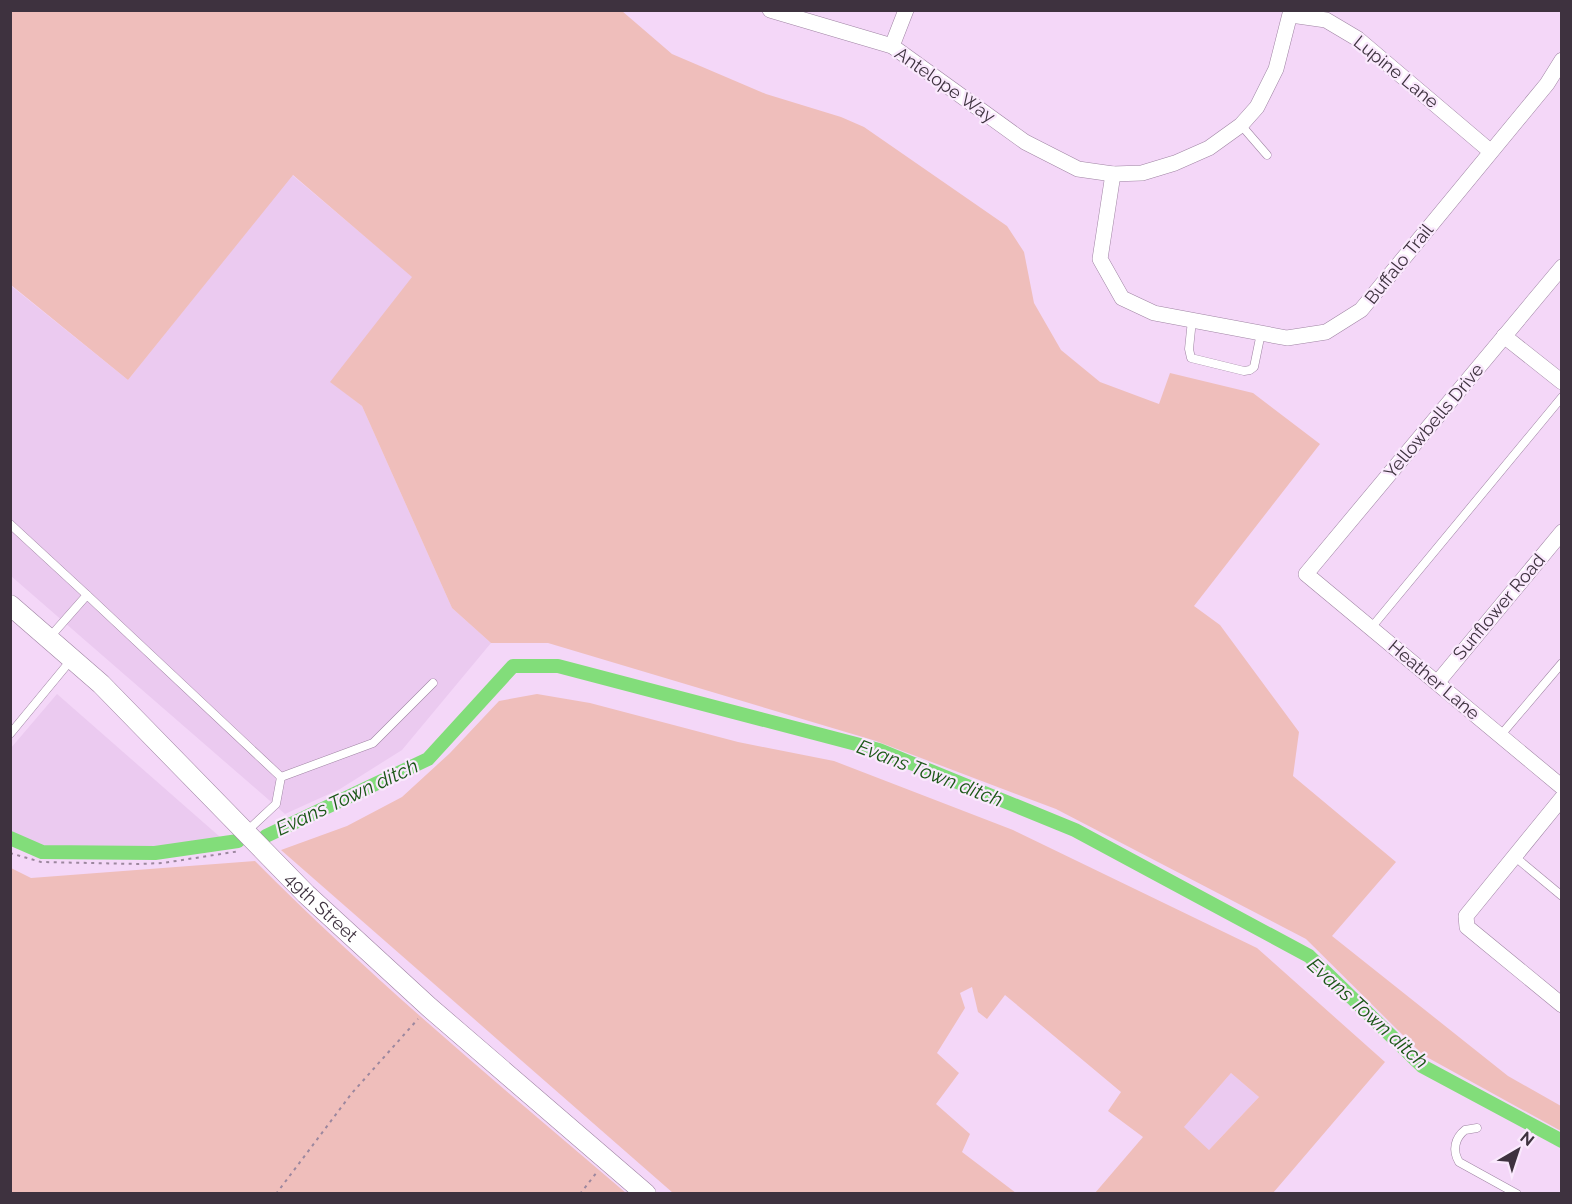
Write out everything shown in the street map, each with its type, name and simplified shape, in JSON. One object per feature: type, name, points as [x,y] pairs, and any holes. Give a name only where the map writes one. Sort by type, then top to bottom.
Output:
[{"type":"street","name":"Antelope Way","points":[[770,10],[891,46],[1025,142],[1078,169],[1113,174],[1142,173],[1175,163],[1209,148],[1241,125],[1257,107],[1276,69],[1291,13]]},
{"type":"street","points":[[891,46],[906,10]]},
{"type":"street","name":"Lupine Lane","points":[[1291,13],[1326,20],[1359,39],[1490,151]]},
{"type":"street","name":"Buffalo Trail","points":[[1113,174],[1100,258],[1122,298],[1154,314],[1287,338],[1326,332],[1361,310],[1547,84],[1562,60]]},
{"type":"street","name":"Yellowbells Drive","points":[[1306,574],[1562,267]]},
{"type":"street","points":[[1504,336],[1562,382]]},
{"type":"street","name":"Sunflower Road","points":[[1437,683],[1562,532]]},
{"type":"street","name":"Heather Lane","points":[[1306,574],[1562,787]]},
{"type":"street","name":"49th Street","points":[[10,605],[101,684],[306,894],[429,1007],[646,1194]]},
{"type":"street","points":[[1562,798],[1466,916],[1467,927],[1562,1005]]},
{"type":"lane","points":[[1241,125],[1267,155]]},
{"type":"lane","points":[[1192,320],[1189,350],[1191,358],[1244,370],[1254,367],[1261,333]]},
{"type":"lane","points":[[1371,628],[1562,397]]},
{"type":"lane","points":[[10,524],[282,777]]},
{"type":"lane","points":[[48,639],[87,595]]},
{"type":"lane","points":[[10,734],[48,691],[72,659]]},
{"type":"lane","points":[[1500,736],[1562,663]]},
{"type":"lane","points":[[282,777],[373,743],[433,683]]},
{"type":"lane","points":[[246,832],[276,804],[282,777]]},
{"type":"lane","points":[[1514,856],[1562,896]]},
{"type":"lane","points":[[1477,1128],[1466,1130],[1456,1142],[1455,1155],[1459,1162],[1517,1194]]},
{"type":"path","points":[[10,853],[41,862],[163,863],[261,847]]},
{"type":"path","points":[[276,1194],[352,1093],[429,1007]]},
{"type":"path","points":[[580,1194],[606,1160]]},
{"type":"shaded area","points":[[10,11],[622,11],[672,54],[766,94],[841,117],[864,127],[1007,226],[1024,252],[1034,303],[1061,350],[1100,382],[1159,404],[1170,373],[1253,393],[1320,444],[1194,606],[1220,625],[1299,732],[1293,776],[1396,862],[1332,936],[1508,1076],[1561,1106],[1561,1131],[1423,1055],[1306,939],[1056,809],[876,741],[548,643],[491,643],[452,608],[362,406],[330,382],[412,277],[293,175],[128,380],[11,285]]},
{"type":"shaded area","points":[[292,175],[413,277],[331,382],[362,406],[452,608],[491,643],[402,750],[340,789],[285,814],[11,576],[10,285],[128,380]]},
{"type":"shaded area","points":[[57,694],[220,837],[153,849],[42,849],[11,833],[11,748]]},
{"type":"shaded area","points":[[537,694],[590,703],[738,742],[834,761],[1013,830],[1257,948],[1385,1062],[1273,1193],[1095,1193],[1143,1137],[1108,1111],[1121,1092],[1005,995],[987,1019],[978,1012],[972,987],[960,993],[965,1008],[937,1053],[959,1073],[936,1104],[970,1134],[962,1152],[1016,1193],[673,1193],[281,850],[347,826],[402,797],[450,753],[499,701]],"holes":[[[1231,1073],[1259,1097],[1209,1150],[1184,1127]]]},
{"type":"shaded area","points":[[255,861],[391,990],[626,1193],[11,1193],[11,868],[31,878]]},
{"type":"shaded area","points":[[1231,1073],[1259,1097],[1209,1150],[1183,1128]]},
{"type":"waterway","name":"Evans Town ditch","points":[[266,836],[428,759],[513,666],[558,666],[879,750],[1075,830],[1309,956],[1422,1066],[1562,1141]]},
{"type":"waterway","name":"Evans Town ditch","points":[[10,838],[42,852],[155,853],[238,841]]}]
